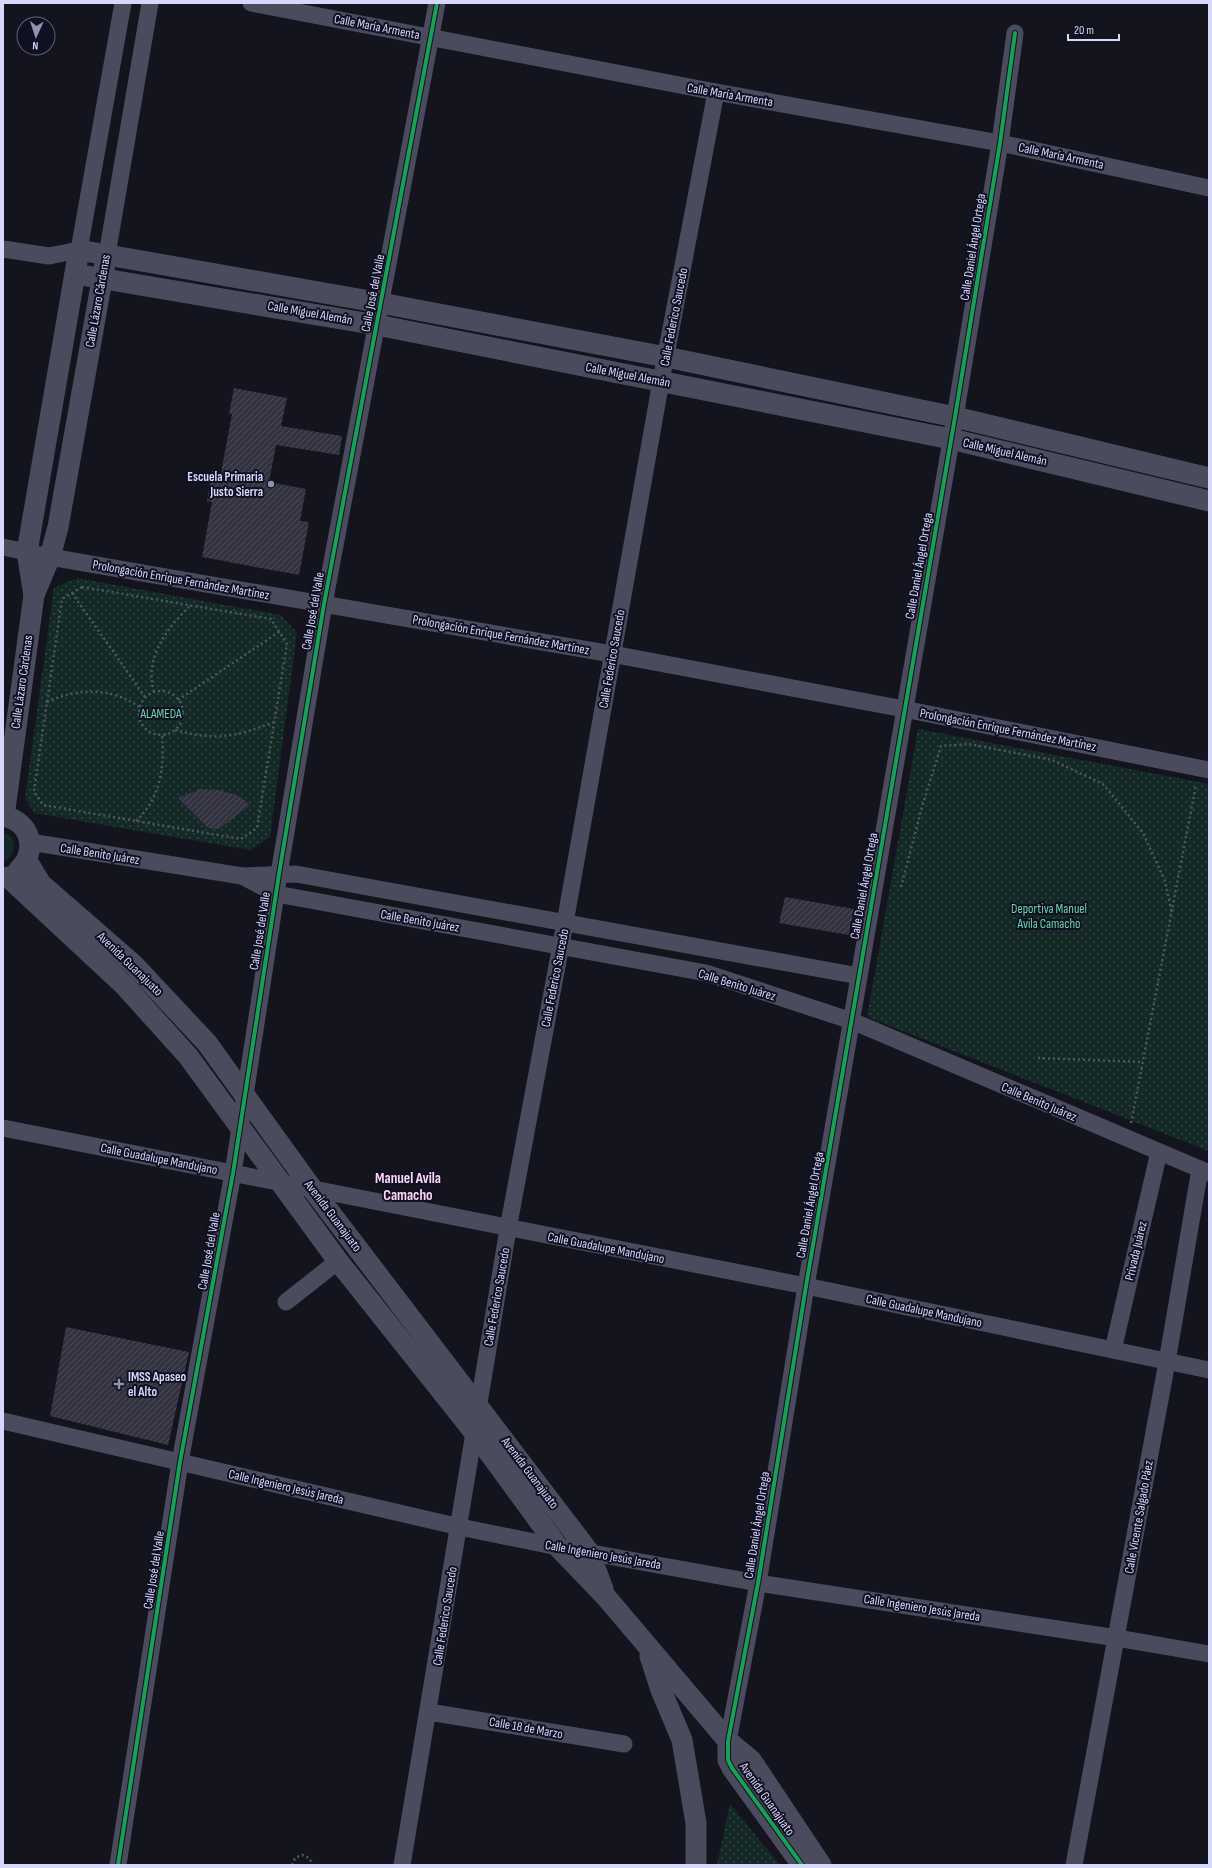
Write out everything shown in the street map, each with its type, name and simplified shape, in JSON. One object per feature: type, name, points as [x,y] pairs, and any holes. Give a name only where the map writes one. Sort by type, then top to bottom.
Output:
[{"type":"street","name":"Calle Lázaro Cárdenas","points":[[34,595],[27,552],[123,3]]},
{"type":"street","name":"Calle Lázaro Cárdenas","points":[[4,816],[34,595],[50,557],[58,527],[107,255],[150,3]]},
{"type":"street","name":"Calle María Armenta","points":[[251,3],[716,92],[1000,143],[1209,188]]},
{"type":"street","name":"Calle José del Valle","points":[[118,1865],[180,1462],[233,1173],[239,1124],[324,604],[431,37],[436,3]]},
{"type":"street","name":"Calle Daniel Ángel Ortega","points":[[728,1741],[758,1583],[806,1286],[955,417],[1000,143],[1015,33]]},
{"type":"street","name":"Calle Federico Saucedo","points":[[402,1865],[460,1527],[478,1405],[508,1229],[565,923],[661,381],[716,92]]},
{"type":"street","name":"Calle Miguel Alemán","points":[[3,249],[48,256],[80,250],[381,303],[666,358],[955,417],[1209,478]]},
{"type":"street","name":"Calle Miguel Alemán","points":[[48,256],[75,274],[377,325],[951,439],[1209,501]]},
{"type":"street","name":"Prolongación Enrique Fernández Martínez","points":[[3,547],[50,557],[612,654],[904,709],[1204,769]]},
{"type":"street","name":"Avenida Guanajuato","points":[[4,816],[14,819],[27,833],[28,852],[41,884],[134,965],[202,1037],[245,1094],[313,1190],[589,1552],[606,1597]]},
{"type":"street","name":"Calle Benito Juárez","points":[[28,852],[242,876],[296,874],[859,976]]},
{"type":"street","points":[[5,877],[19,871],[28,852]]},
{"type":"street","name":"Calle Benito Juárez","points":[[242,876],[276,894],[706,973],[852,1021],[1128,1140],[1205,1171]]},
{"type":"street","name":"Avenida Guanajuato","points":[[5,877],[124,985],[188,1056],[338,1261],[474,1432],[558,1547],[606,1597],[728,1741],[750,1760],[821,1865]]},
{"type":"street","name":"Calle Guadalupe Mandujano","points":[[3,1128],[508,1229],[806,1286],[1209,1370]]},
{"type":"street","name":"Privada Juárez","points":[[1113,1350],[1159,1152]]},
{"type":"street","name":"Calle Vicente Salgado Páez","points":[[1074,1865],[1167,1362],[1205,1171]]},
{"type":"street","points":[[286,1302],[338,1261]]},
{"type":"street","name":"Calle Ingeniero Jesús Jareda","points":[[3,1421],[460,1527],[558,1547],[758,1583],[1116,1638],[1209,1654]]},
{"type":"street","points":[[648,1648],[661,1690],[682,1740],[696,1823],[696,1865]]},
{"type":"street","name":"Calle 18 de Marzo","points":[[429,1712],[624,1744]]},
{"type":"street","name":"Avenida Guanajuato","points":[[728,1741],[728,1760],[732,1768],[802,1865]]},
{"type":"path","points":[[82,587],[190,606],[271,619],[287,644],[257,828],[241,839],[43,805],[34,791],[62,599],[82,587]]},
{"type":"path","points":[[72,593],[145,697]]},
{"type":"path","points":[[154,692],[151,673],[157,650],[167,630],[190,606]]},
{"type":"path","points":[[178,700],[279,632]]},
{"type":"path","points":[[47,702],[63,694],[87,691],[112,694],[129,699],[140,707]]},
{"type":"path","points":[[154,692],[169,692],[178,700],[183,710],[183,717],[175,730],[162,735],[155,734],[144,727],[139,714],[140,707],[145,697],[154,692]]},
{"type":"path","points":[[175,730],[188,734],[222,736],[240,735],[274,722]]},
{"type":"path","points":[[136,821],[152,802],[162,773],[162,735]]},
{"type":"path","points":[[901,887],[922,807],[941,746],[969,744],[1052,760],[1103,784],[1143,833],[1165,881],[1172,914]]},
{"type":"path","points":[[1128,1140],[1172,914],[1204,769]]},
{"type":"path","points":[[1038,1058],[1143,1062]]},
{"type":"path","points":[[292,1865],[295,1858],[302,1855],[309,1858],[313,1865]]},
{"type":"green space","name":"ALAMEDA","points":[[77,578],[281,615],[297,633],[270,837],[250,850],[34,813],[25,798],[54,588]]},
{"type":"green space","name":"Deportiva Manuel Avila Camacho","points":[[918,729],[1209,784],[1209,1151],[867,1017]]},
{"type":"green space","points":[[3,831],[12,837],[14,848],[10,858],[3,862]]},
{"type":"green space","points":[[730,1804],[780,1865],[717,1865]]},
{"type":"building","points":[[234,388],[287,398],[281,426],[342,436],[339,455],[276,445],[269,482],[306,489],[300,521],[309,522],[299,575],[202,557],[212,502],[207,501],[212,471],[221,473],[232,414],[229,414]]},
{"type":"building","points":[[201,789],[219,790],[239,796],[250,805],[219,829],[208,828],[178,798]]},
{"type":"building","points":[[785,897],[854,909],[849,935],[779,923]]},
{"type":"building","name":"IMSS Apaseo el Alto","points":[[66,1327],[189,1352],[168,1445],[50,1416]]},
{"type":"cycle path","points":[[118,1865],[180,1462],[233,1173],[279,874],[324,604],[437,3]]},
{"type":"cycle path","points":[[802,1865],[732,1768],[728,1760],[728,1741],[758,1583],[806,1286],[955,417],[1000,143],[1015,33]]},
{"type":"place","name":"Escuela Primaria Justo Sierra","points":[[271,484]]},
{"type":"place","name":"IMSS Apaseo el Alto","points":[[119,1384]]},
{"type":"district","name":"Manuel Avila Camacho","points":[[408,1186]]}]
